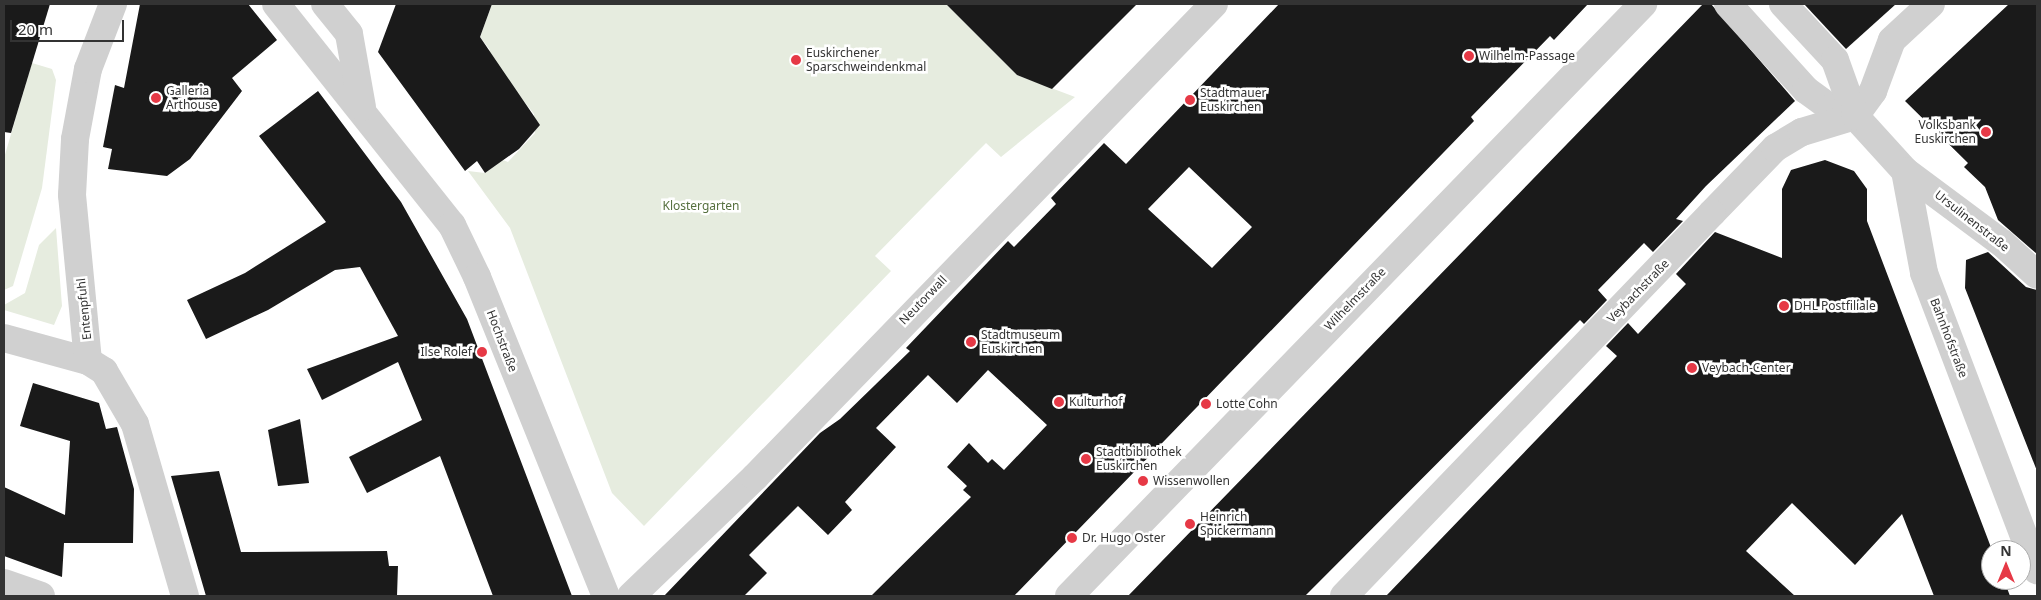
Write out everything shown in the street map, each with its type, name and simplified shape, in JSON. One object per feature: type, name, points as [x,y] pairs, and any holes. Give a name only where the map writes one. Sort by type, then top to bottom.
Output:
[{"type":"street","name":"Entenpfuhl","points":[[88,361],[72,195],[75,139],[88,69],[113,4]]},
{"type":"street","name":"Hochstraße","points":[[276,4],[433,196],[467,256],[606,596]]},
{"type":"street","name":"Hochstraße","points":[[325,4],[348,34],[362,107]]},
{"type":"street","name":"Neutorwall","points":[[631,596],[755,477],[1214,4]]},
{"type":"street","name":"Wilhelmstraße","points":[[1069,596],[1644,4]]},
{"type":"street","points":[[1728,4],[1806,90],[1831,108],[1854,116]]},
{"type":"street","points":[[1783,4],[1835,60],[1854,116],[1905,170]]},
{"type":"street","points":[[1854,116],[1872,91],[1892,40],[1931,4]]},
{"type":"street","name":"Veybachstraße","points":[[1344,596],[1775,148],[1802,132],[1854,116]]},
{"type":"street","name":"Ursulinenstraße","points":[[1905,170],[2002,243],[2037,275]]},
{"type":"street","name":"Bahnhofstraße","points":[[1905,170],[1924,272],[2037,570]]},
{"type":"street","points":[[4,338],[88,361],[104,371],[134,424],[185,596]]},
{"type":"street","points":[[4,583],[41,596]]},
{"type":"green space","name":"Klostergarten","points":[[492,4],[946,4],[1017,75],[1075,97],[1001,157],[986,143],[875,256],[891,271],[644,526],[612,493],[510,228],[468,171],[485,173],[503,160],[508,162],[535,133],[534,114],[486,53],[490,50],[480,37]]},
{"type":"green space","points":[[32,63],[52,69],[56,80],[42,188],[13,286],[4,290],[4,158]]},
{"type":"green space","points":[[56,228],[62,306],[54,325],[4,310],[4,305],[25,293],[39,245]]},
{"type":"building","points":[[4,4],[50,4],[11,133],[4,132]]},
{"type":"building","name":"Galleria Arthouse","points":[[140,4],[248,4],[277,40],[232,78],[242,91],[190,159],[167,176],[108,169],[112,149],[103,147],[115,85],[124,88]]},
{"type":"building","points":[[396,4],[492,4],[480,37],[540,125],[519,149],[485,173],[477,161],[465,171],[378,52]]},
{"type":"building","points":[[946,4],[1137,4],[1052,89],[1017,75]]},
{"type":"building","points":[[1279,4],[1588,4],[1554,40],[1550,36],[1471,117],[1474,121],[1014,596],[871,596],[971,497],[963,490],[967,486],[947,467],[969,443],[988,463],[992,459],[1004,470],[1047,425],[988,370],[957,403],[928,375],[876,428],[896,447],[845,502],[852,510],[828,535],[798,506],[749,555],[767,573],[744,596],[664,596],[820,433],[840,419],[910,351],[906,348],[1008,241],[1014,247],[1056,204],[1051,198],[1104,143],[1126,164]],"holes":[[[1189,167],[1252,227],[1212,268],[1148,209]]]},
{"type":"building","points":[[1703,4],[1711,4],[1795,101],[1706,186],[1676,219],[1683,221],[1653,252],[1644,243],[1598,290],[1607,300],[1584,324],[1580,320],[1305,596],[1128,596]]},
{"type":"building","points":[[1804,4],[1896,4],[1846,49]]},
{"type":"building","name":"Volksbank Euskirchen","points":[[2009,4],[2037,4],[2037,254],[1998,220],[1985,187],[1964,167],[1968,163],[1905,101]]},
{"type":"building","points":[[318,91],[401,202],[467,319],[572,596],[493,596],[440,456],[367,493],[349,457],[422,420],[398,362],[322,400],[307,369],[398,336],[360,267],[335,270],[268,310],[206,339],[187,300],[245,273],[326,222],[259,136]]},
{"type":"building","name":"Veybach-Center","points":[[1825,160],[1854,171],[1867,189],[1867,221],[1988,540],[1981,540],[1981,590],[2008,590],[2010,596],[1934,596],[1902,514],[1855,565],[1792,503],[1746,551],[1795,596],[1386,596],[1617,356],[1606,346],[1628,323],[1638,334],[1686,284],[1676,274],[1715,232],[1782,258],[1782,189],[1791,170]]},
{"type":"building","points":[[1988,252],[2026,287],[2037,290],[2037,471],[1965,288],[1966,260]]},
{"type":"building","points":[[33,383],[99,403],[106,429],[117,427],[134,489],[133,543],[64,543],[62,577],[4,556],[4,487],[65,515],[70,441],[20,426]]},
{"type":"building","points":[[300,419],[309,483],[278,486],[268,430]]},
{"type":"building","points":[[219,471],[241,552],[387,551],[389,566],[398,566],[397,596],[206,596],[171,476]]},
{"type":"place","name":"Wilhelm-Passage","points":[[1469,56]]},
{"type":"place","name":"Euskirchener Sparschweindenkmal","points":[[796,60]]},
{"type":"place","name":"Galleria Arthouse","points":[[156,98]]},
{"type":"place","name":"Stadtmauer Euskirchen","points":[[1190,100]]},
{"type":"place","name":"Volksbank Euskirchen","points":[[1986,132]]},
{"type":"place","name":"DHL Postfiliale","points":[[1784,306]]},
{"type":"place","name":"Stadtmuseum Euskirchen","points":[[971,342]]},
{"type":"place","name":"Ilse Rolef","points":[[482,352]]},
{"type":"place","name":"Veybach-Center","points":[[1692,368]]},
{"type":"place","name":"Kulturhof","points":[[1059,402]]},
{"type":"place","name":"Lotte Cohn","points":[[1206,404]]},
{"type":"place","name":"Stadtbibliothek Euskirchen","points":[[1086,459]]},
{"type":"place","name":"Wissenwollen","points":[[1143,481]]},
{"type":"place","name":"Heinrich Spickermann","points":[[1190,524]]},
{"type":"place","name":"Dr. Hugo Oster","points":[[1072,538]]}]
